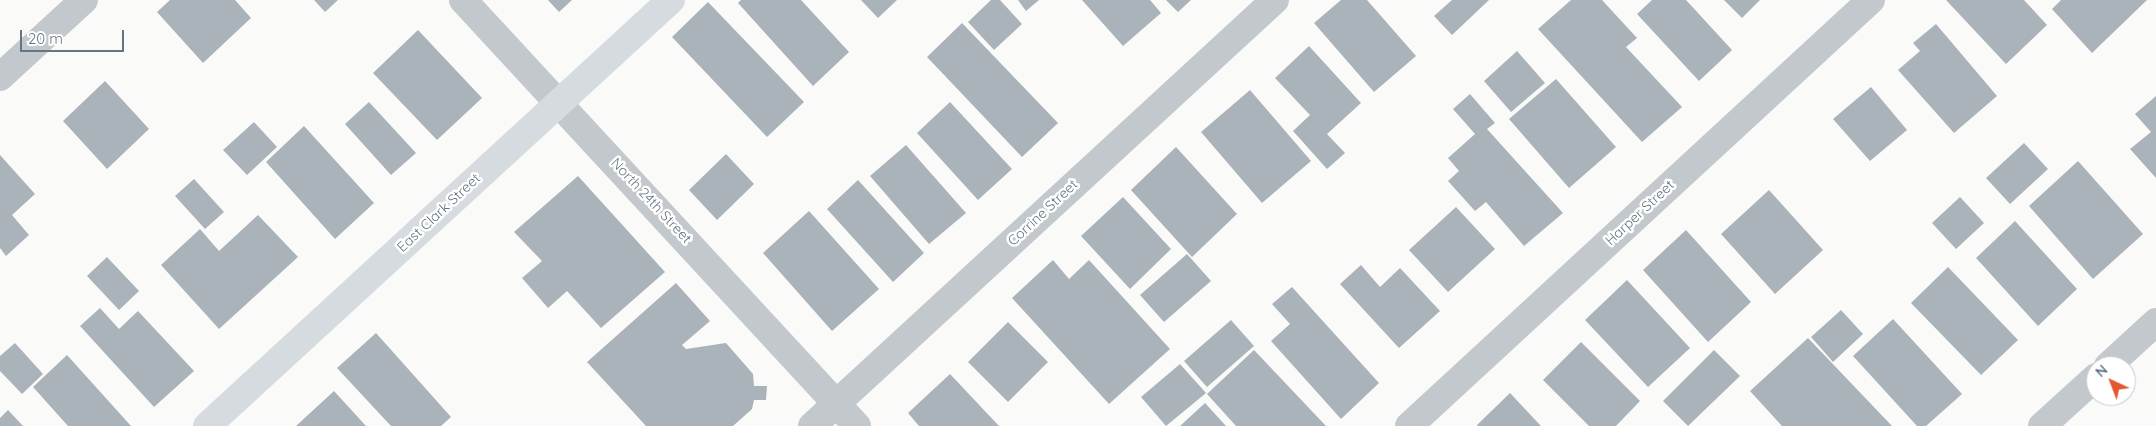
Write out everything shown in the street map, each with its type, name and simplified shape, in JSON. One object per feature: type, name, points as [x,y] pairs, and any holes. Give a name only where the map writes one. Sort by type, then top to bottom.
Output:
[{"type":"street","points":[[0,77],[84,0]]},
{"type":"street","name":"North 24th Street","points":[[463,0],[560,102],[857,426]]},
{"type":"street","name":"East Clark Street","points":[[207,426],[671,0]]},
{"type":"street","name":"Corrine Street","points":[[812,426],[1275,0]]},
{"type":"street","name":"Harper Street","points":[[1409,426],[1871,0]]},
{"type":"street","points":[[2119,356],[2156,322]]},
{"type":"street","points":[[2042,426],[2086,386]]},
{"type":"building","points":[[170,0],[235,0],[251,18],[203,63],[157,12]]},
{"type":"building","points":[[314,0],[338,0],[325,12]]},
{"type":"building","points":[[548,0],[572,0],[559,12]]},
{"type":"building","points":[[741,0],[801,0],[849,52],[813,86],[738,3]]},
{"type":"building","points":[[861,0],[897,0],[878,18]]},
{"type":"building","points":[[991,0],[1000,0],[1022,24],[994,50],[968,22]]},
{"type":"building","points":[[1018,0],[1039,0],[1026,11]]},
{"type":"building","points":[[1082,0],[1150,0],[1161,13],[1123,46]]},
{"type":"building","points":[[1166,0],[1191,0],[1178,12]]},
{"type":"building","points":[[1341,0],[1367,0],[1416,56],[1374,92],[1314,23]]},
{"type":"building","points":[[1452,0],[1489,0],[1452,35],[1434,16]]},
{"type":"building","points":[[1571,0],[1602,0],[1637,38],[1626,47],[1682,107],[1642,142],[1538,29]]},
{"type":"building","points":[[1652,0],[1686,0],[1732,50],[1699,81],[1637,14]]},
{"type":"building","points":[[1724,0],[1760,0],[1742,18]]},
{"type":"building","points":[[1946,0],[2024,0],[2047,25],[2006,64]]},
{"type":"building","points":[[2061,0],[2147,0],[2092,53],[2052,9]]},
{"type":"building","points":[[708,2],[804,102],[767,137],[672,37]]},
{"type":"building","points":[[962,23],[1058,123],[1022,157],[927,57]]},
{"type":"building","points":[[1936,24],[1997,96],[1954,133],[1898,70],[1920,51],[1913,43]]},
{"type":"building","points":[[418,30],[482,98],[437,140],[373,73]]},
{"type":"building","points":[[1309,46],[1361,103],[1327,134],[1345,153],[1327,169],[1293,131],[1310,115],[1275,78]]},
{"type":"building","points":[[1517,51],[1545,83],[1511,112],[1484,81]]},
{"type":"building","points":[[1556,79],[1616,147],[1569,188],[1509,119]]},
{"type":"building","points":[[105,81],[149,129],[107,169],[63,121]]},
{"type":"building","points":[[1871,87],[1907,130],[1870,161],[1833,119]]},
{"type":"building","points":[[1250,90],[1311,161],[1262,203],[1201,132]]},
{"type":"building","points":[[1470,94],[1495,123],[1487,129],[1563,213],[1524,246],[1486,202],[1475,211],[1448,181],[1459,171],[1448,158],[1475,134],[1453,109]]},
{"type":"building","points":[[2156,96],[2156,178],[2130,149],[2151,132],[2135,114]]},
{"type":"building","points":[[369,102],[416,153],[391,175],[345,124]]},
{"type":"building","points":[[950,102],[1012,169],[978,200],[917,133]]},
{"type":"building","points":[[254,122],[277,147],[247,175],[223,150]]},
{"type":"building","points":[[304,126],[374,203],[335,239],[266,162]]},
{"type":"building","points":[[2024,143],[2048,169],[2010,204],[1986,178]]},
{"type":"building","points":[[906,145],[966,213],[929,244],[870,176]]},
{"type":"building","points":[[1176,147],[1237,214],[1192,257],[1131,190]]},
{"type":"building","points":[[726,154],[754,184],[717,220],[689,190]]},
{"type":"building","points":[[0,155],[35,194],[12,215],[29,235],[6,256],[0,248]]},
{"type":"building","points":[[2078,161],[2143,234],[2093,279],[2029,206]]},
{"type":"building","points":[[578,176],[665,272],[601,328],[567,291],[548,308],[522,278],[542,261],[514,232]]},
{"type":"building","points":[[194,179],[224,212],[205,229],[175,196]]},
{"type":"building","points":[[858,180],[924,253],[893,282],[827,209]]},
{"type":"building","points":[[1769,190],[1823,250],[1775,294],[1721,234]]},
{"type":"building","points":[[1123,197],[1171,249],[1130,289],[1081,236]]},
{"type":"building","points":[[1960,197],[1984,223],[1956,249],[1932,223]]},
{"type":"building","points":[[1456,207],[1495,249],[1448,292],[1409,250]]},
{"type":"building","points":[[809,211],[879,289],[832,331],[763,253]]},
{"type":"building","points":[[258,215],[298,257],[219,329],[161,265],[200,229],[219,251]]},
{"type":"building","points":[[2015,221],[2077,289],[2038,326],[1976,258]]},
{"type":"building","points":[[1686,230],[1751,302],[1708,342],[1643,270]]},
{"type":"building","points":[[1187,254],[1211,281],[1164,322],[1140,295]]},
{"type":"building","points":[[107,257],[139,291],[119,310],[87,276]]},
{"type":"building","points":[[1053,260],[1069,279],[1089,260],[1170,349],[1109,404],[1012,298]]},
{"type":"building","points":[[1361,265],[1380,287],[1400,268],[1440,311],[1399,348],[1340,284]]},
{"type":"building","points":[[1948,267],[2018,340],[1981,375],[1911,303]]},
{"type":"building","points":[[1627,280],[1690,348],[1648,387],[1585,320]]},
{"type":"building","points":[[676,283],[710,321],[682,345],[686,349],[726,343],[753,374],[754,386],[767,386],[766,400],[754,400],[752,409],[733,426],[646,426],[587,362]]},
{"type":"building","points":[[1292,287],[1379,383],[1341,419],[1271,341],[1290,324],[1272,304]]},
{"type":"building","points":[[100,308],[119,329],[138,311],[194,371],[154,407],[80,326]]},
{"type":"building","points":[[1841,310],[1863,334],[1833,362],[1811,337]]},
{"type":"building","points":[[1893,319],[1962,394],[1926,426],[1917,426],[1853,356]]},
{"type":"building","points":[[1231,320],[1254,346],[1207,387],[1184,361]]},
{"type":"building","points":[[1008,322],[1048,362],[1008,402],[968,362]]},
{"type":"building","points":[[376,333],[451,417],[441,426],[391,426],[337,368]]},
{"type":"building","points":[[1808,338],[1892,426],[1782,426],[1750,391]]},
{"type":"building","points":[[1581,342],[1640,401],[1616,426],[1589,426],[1543,380]]},
{"type":"building","points":[[15,343],[43,374],[22,394],[0,371],[0,356]]},
{"type":"building","points":[[1254,350],[1326,426],[1236,426],[1207,394]]},
{"type":"building","points":[[1714,350],[1740,376],[1688,426],[1663,401]]},
{"type":"building","points":[[67,355],[131,426],[68,426],[33,387]]},
{"type":"building","points":[[1180,364],[1206,393],[1166,426],[1141,397]]},
{"type":"building","points":[[950,374],[999,426],[919,426],[908,413]]},
{"type":"building","points":[[334,391],[366,426],[296,426]]},
{"type":"building","points":[[1510,393],[1541,426],[1477,425]]},
{"type":"building","points":[[1205,403],[1226,426],[1180,426]]},
{"type":"building","points":[[8,410],[23,426],[0,426],[0,418]]}]
